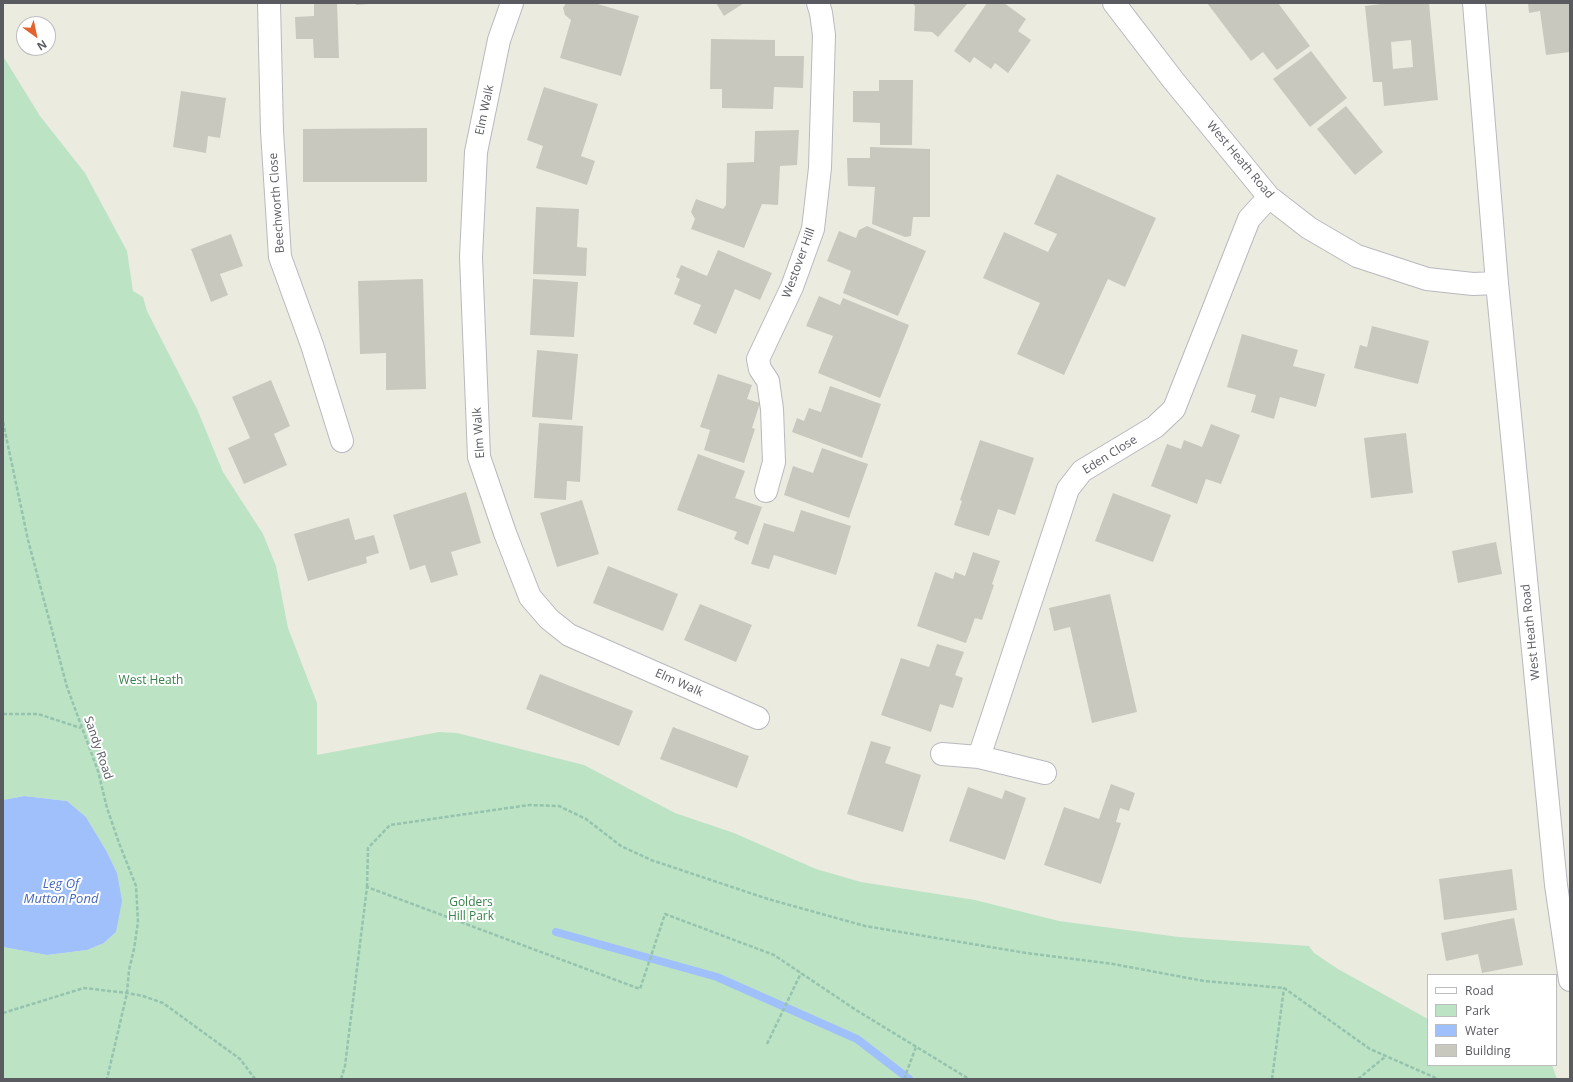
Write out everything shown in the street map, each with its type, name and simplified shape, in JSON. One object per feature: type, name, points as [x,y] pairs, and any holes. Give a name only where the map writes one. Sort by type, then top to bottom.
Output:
[{"type":"street","name":"Beechworth Close","points":[[268,3],[272,131],[280,257],[312,345],[342,441]]},
{"type":"street","name":"Elm Walk","points":[[512,3],[500,40],[476,152],[471,257],[479,457],[505,533],[530,597],[549,619],[569,635],[758,718]]},
{"type":"street","name":"Westover Hill","points":[[766,491],[774,462],[772,409],[768,381],[760,369],[758,359],[792,287],[813,229],[820,168],[824,35],[818,3]]},
{"type":"street","name":"West Heath Road","points":[[1114,3],[1173,80],[1269,197],[1309,228],[1357,256],[1427,279],[1473,284],[1497,283]]},
{"type":"street","name":"West Heath Road","points":[[1474,3],[1497,283],[1563,884],[1570,980]]},
{"type":"street","name":"Eden Close","points":[[979,757],[1068,489],[1082,471],[1155,428],[1174,409],[1249,219],[1269,197]]},
{"type":"street","points":[[942,754],[979,757],[1045,773]]},
{"type":"path","name":"Sandy Road","points":[[3,422],[32,554],[67,687],[98,771],[107,808],[118,843],[136,886],[138,922],[134,949],[129,970],[127,993],[107,1079]]},
{"type":"path","points":[[3,714],[38,714],[82,728]]},
{"type":"path","points":[[341,1079],[345,1066],[367,887],[368,848],[390,825],[529,805],[559,806],[586,819],[621,846],[651,860],[768,899],[865,926],[1026,953],[1113,964],[1204,981],[1284,988],[1370,1049],[1438,1079]]},
{"type":"path","points":[[367,887],[640,989],[665,914],[774,955],[916,1047],[969,1079]]},
{"type":"path","points":[[767,1044],[801,973]]},
{"type":"path","points":[[3,1012],[84,988],[127,993],[163,1003],[240,1059],[255,1079]]},
{"type":"path","points":[[1272,1079],[1284,988]]},
{"type":"path","points":[[904,1079],[916,1047]]},
{"type":"path","points":[[1358,1079],[1386,1056]]},
{"type":"green space","points":[[3,56],[40,116],[85,173],[127,251],[133,291],[143,297],[147,311],[197,409],[223,472],[263,534],[276,566],[288,628],[317,703],[317,755],[439,732],[457,733],[584,765],[675,813],[734,833],[816,869],[861,882],[975,900],[1059,921],[1179,937],[1309,946],[1314,953],[1338,969],[1427,1018],[1427,1066],[1552,1066],[1557,1079],[3,1079],[3,947],[47,955],[87,950],[104,943],[116,932],[117,873],[107,852],[86,817],[67,801],[24,796],[3,800]]},
{"type":"water","name":"Leg Of Mutton Pond","points":[[24,796],[67,801],[86,817],[107,852],[117,873],[122,901],[116,932],[104,943],[87,950],[47,955],[3,947],[3,800]]},
{"type":"building","points":[[314,3],[337,3],[339,58],[314,58],[313,39],[296,39],[295,17],[314,16]]},
{"type":"building","points":[[356,3],[369,3],[369,4],[356,5]]},
{"type":"building","points":[[566,3],[594,3],[639,16],[621,76],[560,58],[571,20],[565,15],[563,8]]},
{"type":"building","points":[[716,3],[744,3],[724,16]]},
{"type":"building","points":[[912,3],[968,3],[938,37],[932,32],[914,31],[915,6]]},
{"type":"building","points":[[987,3],[1004,3],[1026,19],[1018,31],[1031,40],[1008,73],[995,63],[991,69],[974,57],[970,63],[954,51]]},
{"type":"building","points":[[1207,3],[1278,3],[1310,46],[1277,70],[1263,52],[1251,61]]},
{"type":"building","points":[[1390,3],[1429,3],[1438,100],[1384,106],[1382,82],[1373,82],[1365,6]],"holes":[[[1411,40],[1413,67],[1393,69],[1391,42]]]},
{"type":"building","points":[[1528,3],[1570,3],[1570,52],[1546,55],[1540,11],[1529,13]]},
{"type":"building","points":[[711,39],[775,40],[775,56],[804,56],[803,88],[774,87],[773,109],[722,108],[722,89],[710,89]]},
{"type":"building","points":[[1311,51],[1347,98],[1310,127],[1273,79]]},
{"type":"building","points":[[879,80],[913,80],[912,145],[880,145],[880,123],[853,122],[853,91],[879,91]]},
{"type":"building","points":[[544,87],[598,104],[581,156],[595,161],[587,185],[536,168],[543,146],[527,140]]},
{"type":"building","points":[[181,91],[226,98],[220,138],[208,136],[206,153],[173,147]]},
{"type":"building","points":[[1346,106],[1383,152],[1355,175],[1317,129]]},
{"type":"building","points":[[427,128],[427,182],[303,182],[303,129]]},
{"type":"building","points":[[799,130],[797,165],[780,166],[778,205],[762,204],[744,248],[691,229],[695,219],[691,212],[696,199],[723,209],[726,205],[727,163],[754,162],[755,131]]},
{"type":"building","points":[[870,147],[930,149],[930,217],[913,217],[911,236],[905,237],[872,224],[875,187],[848,186],[847,158],[870,158]]},
{"type":"building","points":[[1057,174],[1156,218],[1125,287],[1108,279],[1064,375],[1017,354],[1040,303],[983,278],[1004,232],[1048,252],[1057,234],[1034,224]]},
{"type":"building","points":[[536,207],[579,209],[577,247],[587,248],[586,276],[533,274]]},
{"type":"building","points":[[867,226],[926,251],[898,316],[843,293],[851,271],[827,261],[839,231],[856,238],[859,230]]},
{"type":"building","points":[[231,234],[243,266],[220,274],[228,295],[211,302],[191,249]]},
{"type":"building","points":[[718,250],[772,273],[760,300],[735,289],[716,334],[693,324],[701,305],[674,294],[680,279],[676,277],[681,265],[707,276]]},
{"type":"building","points":[[423,279],[426,389],[386,390],[386,353],[360,354],[358,281]]},
{"type":"building","points":[[533,279],[578,282],[574,337],[530,335]]},
{"type":"building","points":[[819,296],[840,305],[843,298],[909,325],[880,398],[818,373],[833,336],[806,326]]},
{"type":"building","points":[[1372,326],[1429,341],[1418,384],[1354,368],[1360,345],[1367,347]]},
{"type":"building","points":[[1242,334],[1298,350],[1293,366],[1325,374],[1316,407],[1280,397],[1274,419],[1251,412],[1256,395],[1227,387]]},
{"type":"building","points":[[537,350],[578,354],[572,420],[532,417]]},
{"type":"building","points":[[718,374],[752,385],[747,399],[760,403],[752,428],[755,429],[744,463],[704,450],[710,430],[700,427]]},
{"type":"building","points":[[271,380],[290,426],[274,434],[287,465],[244,484],[228,448],[250,438],[232,397]]},
{"type":"building","points":[[830,386],[881,404],[862,458],[792,432],[797,418],[804,421],[809,408],[821,412]]},
{"type":"building","points":[[539,423],[583,426],[580,482],[567,481],[566,500],[534,498]]},
{"type":"building","points":[[1211,424],[1240,435],[1221,484],[1206,479],[1197,504],[1151,486],[1167,444],[1181,449],[1184,440],[1202,447]]},
{"type":"building","points":[[1406,433],[1413,493],[1371,498],[1364,438]]},
{"type":"building","points":[[980,440],[1034,458],[1015,515],[998,509],[989,536],[954,525],[962,501],[960,500]]},
{"type":"building","points":[[822,448],[868,464],[849,518],[784,495],[793,466],[813,473]]},
{"type":"building","points":[[698,454],[745,471],[735,498],[762,507],[748,545],[734,539],[737,532],[677,510]]},
{"type":"building","points":[[466,492],[481,543],[451,552],[458,575],[431,583],[425,565],[410,570],[393,515]]},
{"type":"building","points":[[1113,493],[1171,515],[1153,562],[1095,541]]},
{"type":"building","points":[[582,500],[599,554],[557,567],[540,513]]},
{"type":"building","points":[[801,510],[851,526],[836,575],[774,555],[769,569],[751,564],[764,523],[794,532]]},
{"type":"building","points":[[349,518],[355,540],[374,535],[379,553],[366,557],[367,563],[308,581],[294,534]]},
{"type":"building","points":[[1496,542],[1502,574],[1458,583],[1452,551]]},
{"type":"building","points":[[973,552],[1000,561],[992,584],[994,585],[982,620],[975,618],[966,643],[917,626],[935,572],[953,579],[955,572],[965,576]]},
{"type":"building","points":[[608,566],[678,594],[663,631],[593,603]]},
{"type":"building","points":[[1110,594],[1137,712],[1092,723],[1070,627],[1054,631],[1049,608]]},
{"type":"building","points":[[700,604],[752,625],[736,662],[684,640]]},
{"type":"building","points":[[937,644],[964,652],[955,675],[963,678],[953,708],[940,704],[931,732],[881,715],[901,658],[929,667]]},
{"type":"building","points":[[540,674],[633,711],[619,746],[526,709]]},
{"type":"building","points":[[673,727],[749,756],[737,788],[660,759]]},
{"type":"building","points":[[871,741],[891,747],[885,763],[921,775],[903,832],[847,814]]},
{"type":"building","points":[[1111,784],[1135,793],[1129,811],[1120,808],[1116,822],[1121,823],[1101,884],[1044,865],[1064,807],[1099,819]]},
{"type":"building","points":[[968,787],[1002,799],[1005,790],[1026,798],[1005,860],[949,841]]},
{"type":"building","points":[[1512,869],[1517,910],[1444,920],[1439,879]]},
{"type":"building","points":[[1514,918],[1523,965],[1482,973],[1478,954],[1446,961],[1441,933]]},
{"type":"waterway","points":[[556,932],[717,977],[857,1039],[909,1079]]},
{"type":"park label","name":"West Heath","points":[[151,681]]},
{"type":"park label","name":"Golders Hill Park","points":[[471,910]]}]
